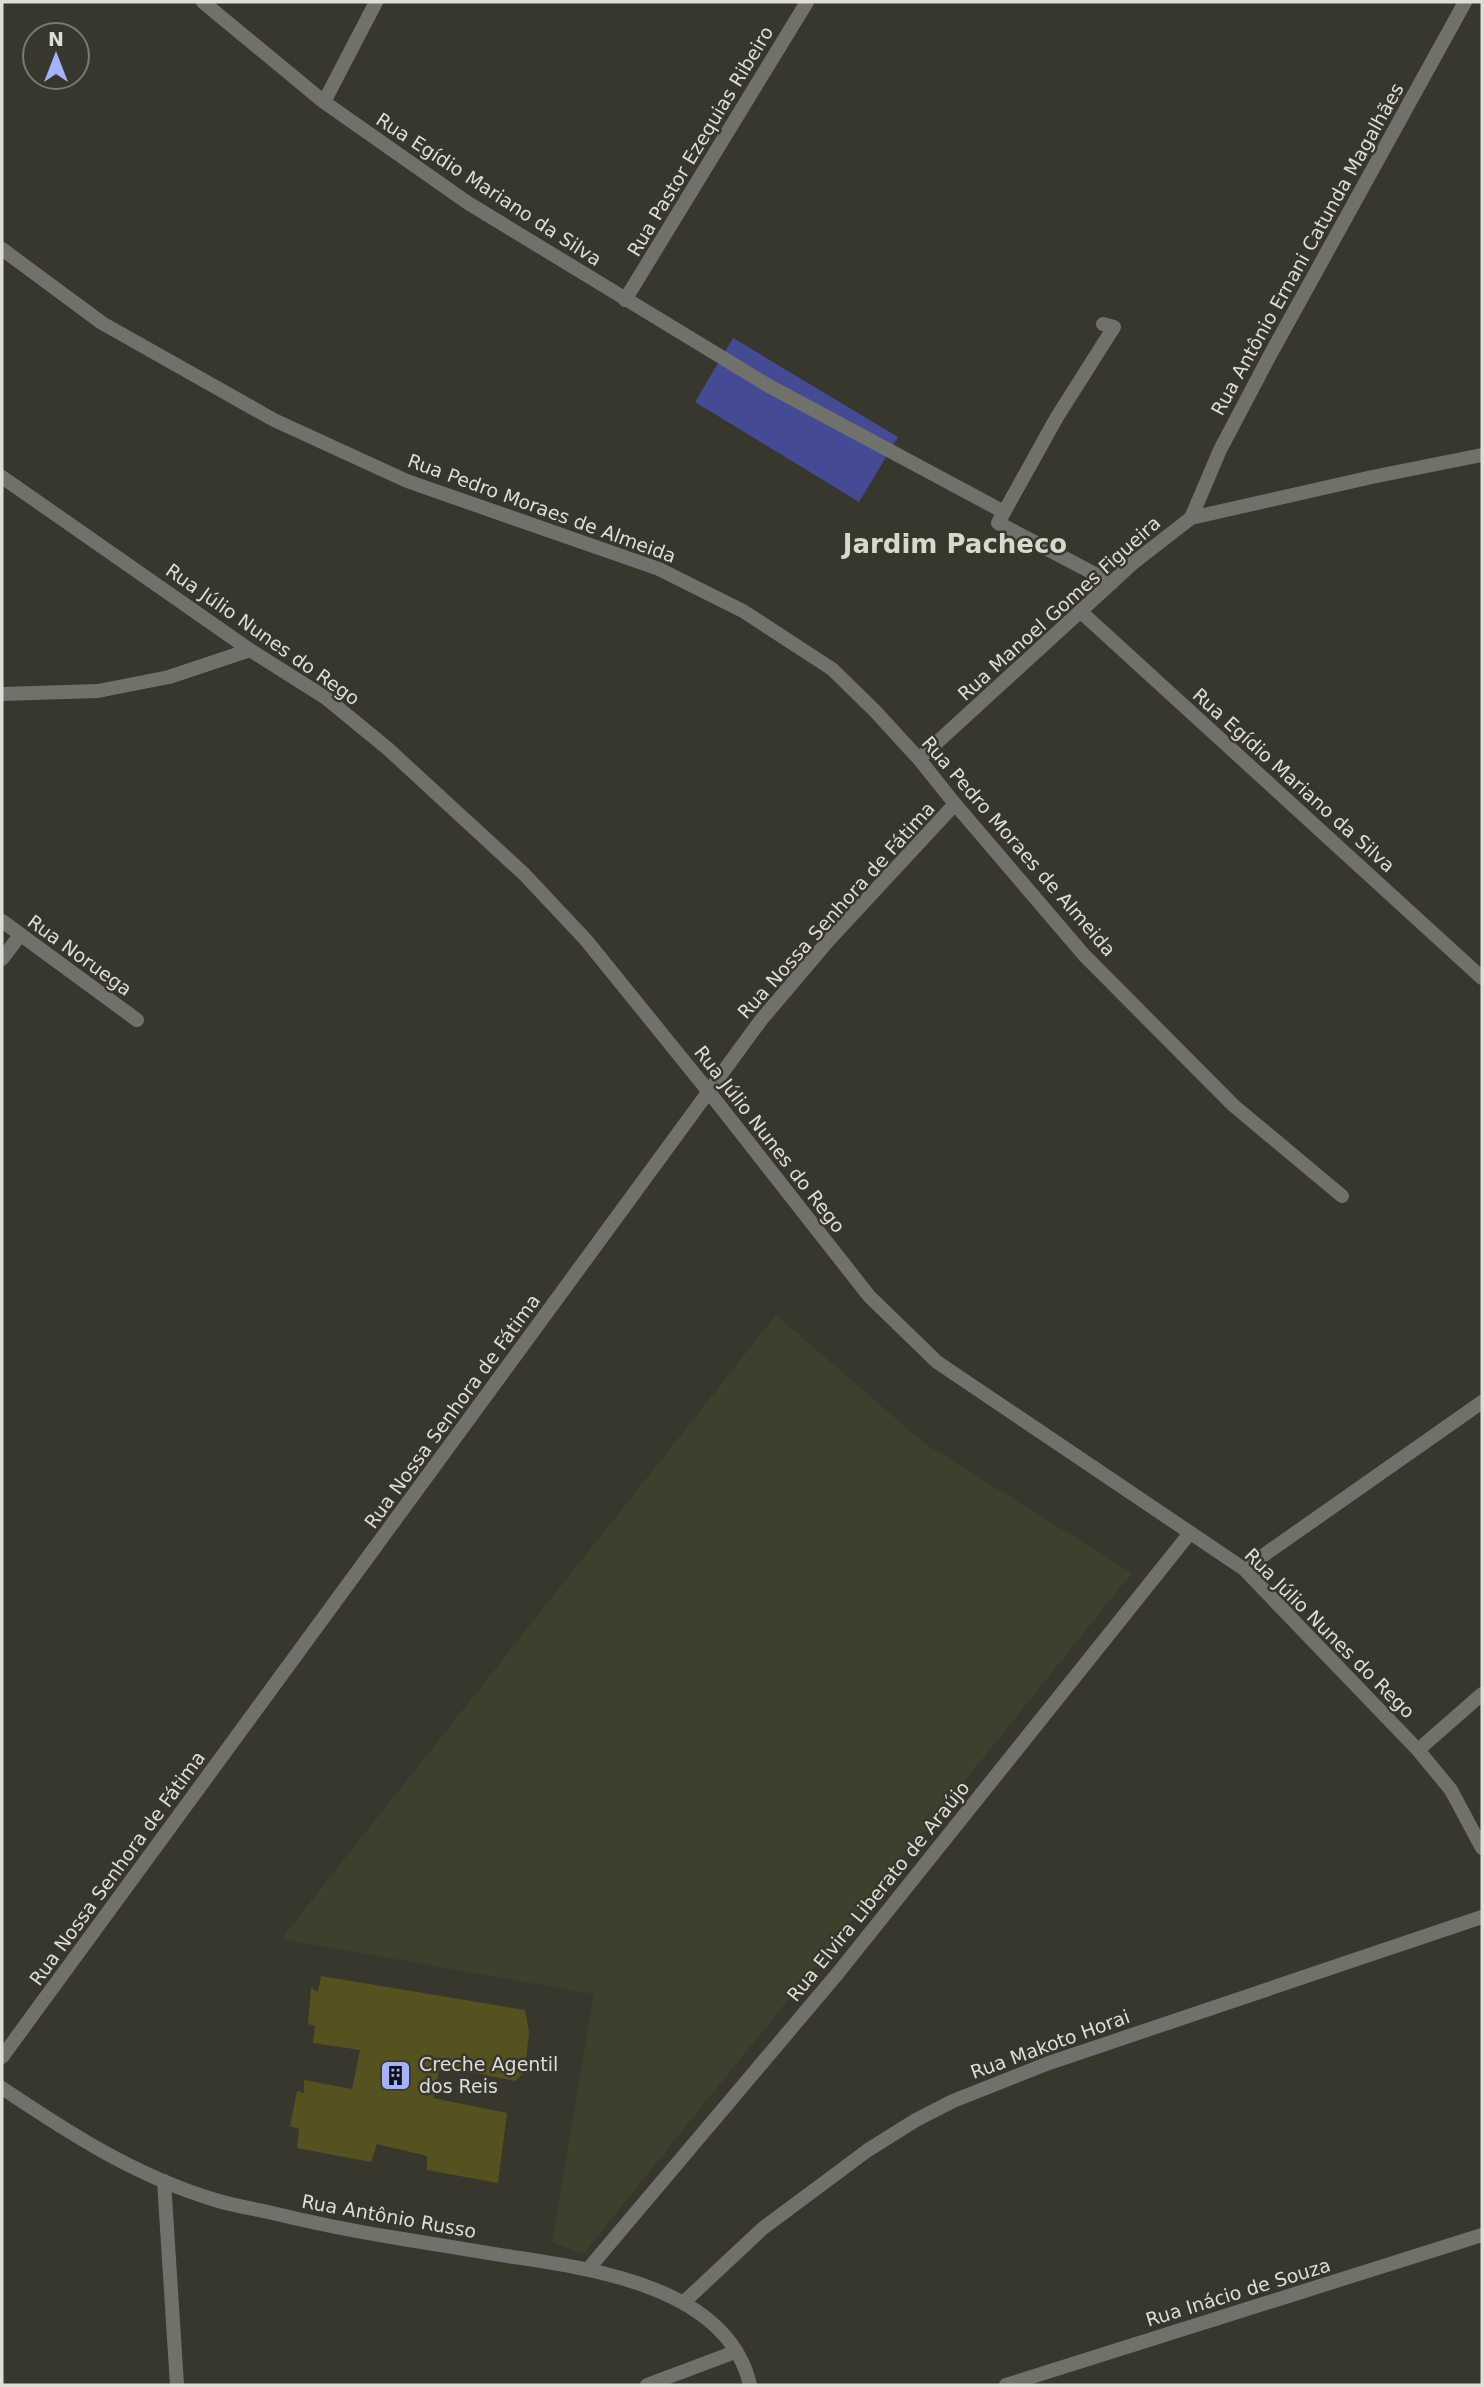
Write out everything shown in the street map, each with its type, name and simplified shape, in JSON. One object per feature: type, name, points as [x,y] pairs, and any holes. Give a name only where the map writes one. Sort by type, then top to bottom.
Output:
[{"type":"street","name":"Rua Egídio Mariano da Silva","points":[[203,2],[324,102],[468,203],[769,386],[1004,512]]},
{"type":"street","points":[[324,102],[376,2]]},
{"type":"street","name":"Rua Pastor Ezequias Ribeiro","points":[[625,300],[807,2]]},
{"type":"street","name":"Rua Antônio Ernani Catunda Magalhães","points":[[1191,518],[1220,450],[1269,357],[1465,2]]},
{"type":"street","name":"Rua Pedro Moraes de Almeida","points":[[2,249],[102,323],[274,420],[407,481],[659,569],[743,611],[832,669],[919,759],[1084,955],[1233,1105],[1342,1196]]},
{"type":"street","points":[[1103,324],[1114,327],[1057,417],[998,523],[1112,583]]},
{"type":"street","name":"Rua Manoel Gomes Figueira","points":[[919,759],[1080,611],[1191,518],[1482,455]]},
{"type":"street","name":"Rua Júlio Nunes do Rego","points":[[2,477],[250,650],[326,698],[387,748],[524,874],[586,940],[869,1296],[937,1362],[1244,1569],[1418,1749],[1451,1790],[1482,1848]]},
{"type":"street","name":"Rua Egídio Mariano da Silva","points":[[1080,611],[1482,978]]},
{"type":"street","points":[[2,694],[98,691],[169,677],[250,650]]},
{"type":"street","name":"Rua Nossa Senhora de Fátima","points":[[2,2057],[761,1020],[811,961],[955,804]]},
{"type":"street","name":"Rua Noruega","points":[[2,921],[136,1020]]},
{"type":"street","points":[[2,959],[20,935]]},
{"type":"street","points":[[1244,1569],[1482,1402]]},
{"type":"street","name":"Rua Elvira Liberato de Araújo","points":[[589,2268],[838,1973],[1190,1533]]},
{"type":"street","points":[[1418,1749],[1482,1694]]},
{"type":"street","name":"Rua Makoto Horai","points":[[683,2303],[762,2229],[804,2197],[868,2150],[953,2101],[1049,2063],[1482,1917]]},
{"type":"street","name":"Rua Antônio Russo","points":[[2,2088],[83,2142],[211,2199],[345,2230],[589,2268],[635,2282],[683,2303],[724,2334],[747,2372],[750,2385]]},
{"type":"street","points":[[164,2180],[177,2385]]},
{"type":"street","name":"Rua Inácio de Souza","points":[[1006,2385],[1482,2235]]},
{"type":"street","points":[[647,2385],[735,2352]]},
{"type":"shaded area","points":[[733,338],[898,437],[859,502],[695,402]]},
{"type":"shaded area","points":[[776,1315],[924,1443],[1132,1573],[583,2254],[552,2242],[594,1994],[281,1939]]},
{"type":"building","name":"Creche Agentil dos Reis","points":[[321,1976],[525,2010],[529,2032],[525,2071],[515,2081],[440,2066],[433,2098],[507,2113],[498,2183],[427,2170],[427,2156],[377,2144],[371,2162],[297,2148],[299,2129],[290,2126],[297,2091],[304,2093],[304,2080],[352,2089],[360,2050],[313,2043],[315,2026],[308,2024],[311,1988],[318,1992]]},
{"type":"place","name":"Creche Agentil dos Reis","points":[[396,2075]]},
{"type":"district","name":"Jardim Pacheco","points":[[955,544]]}]
